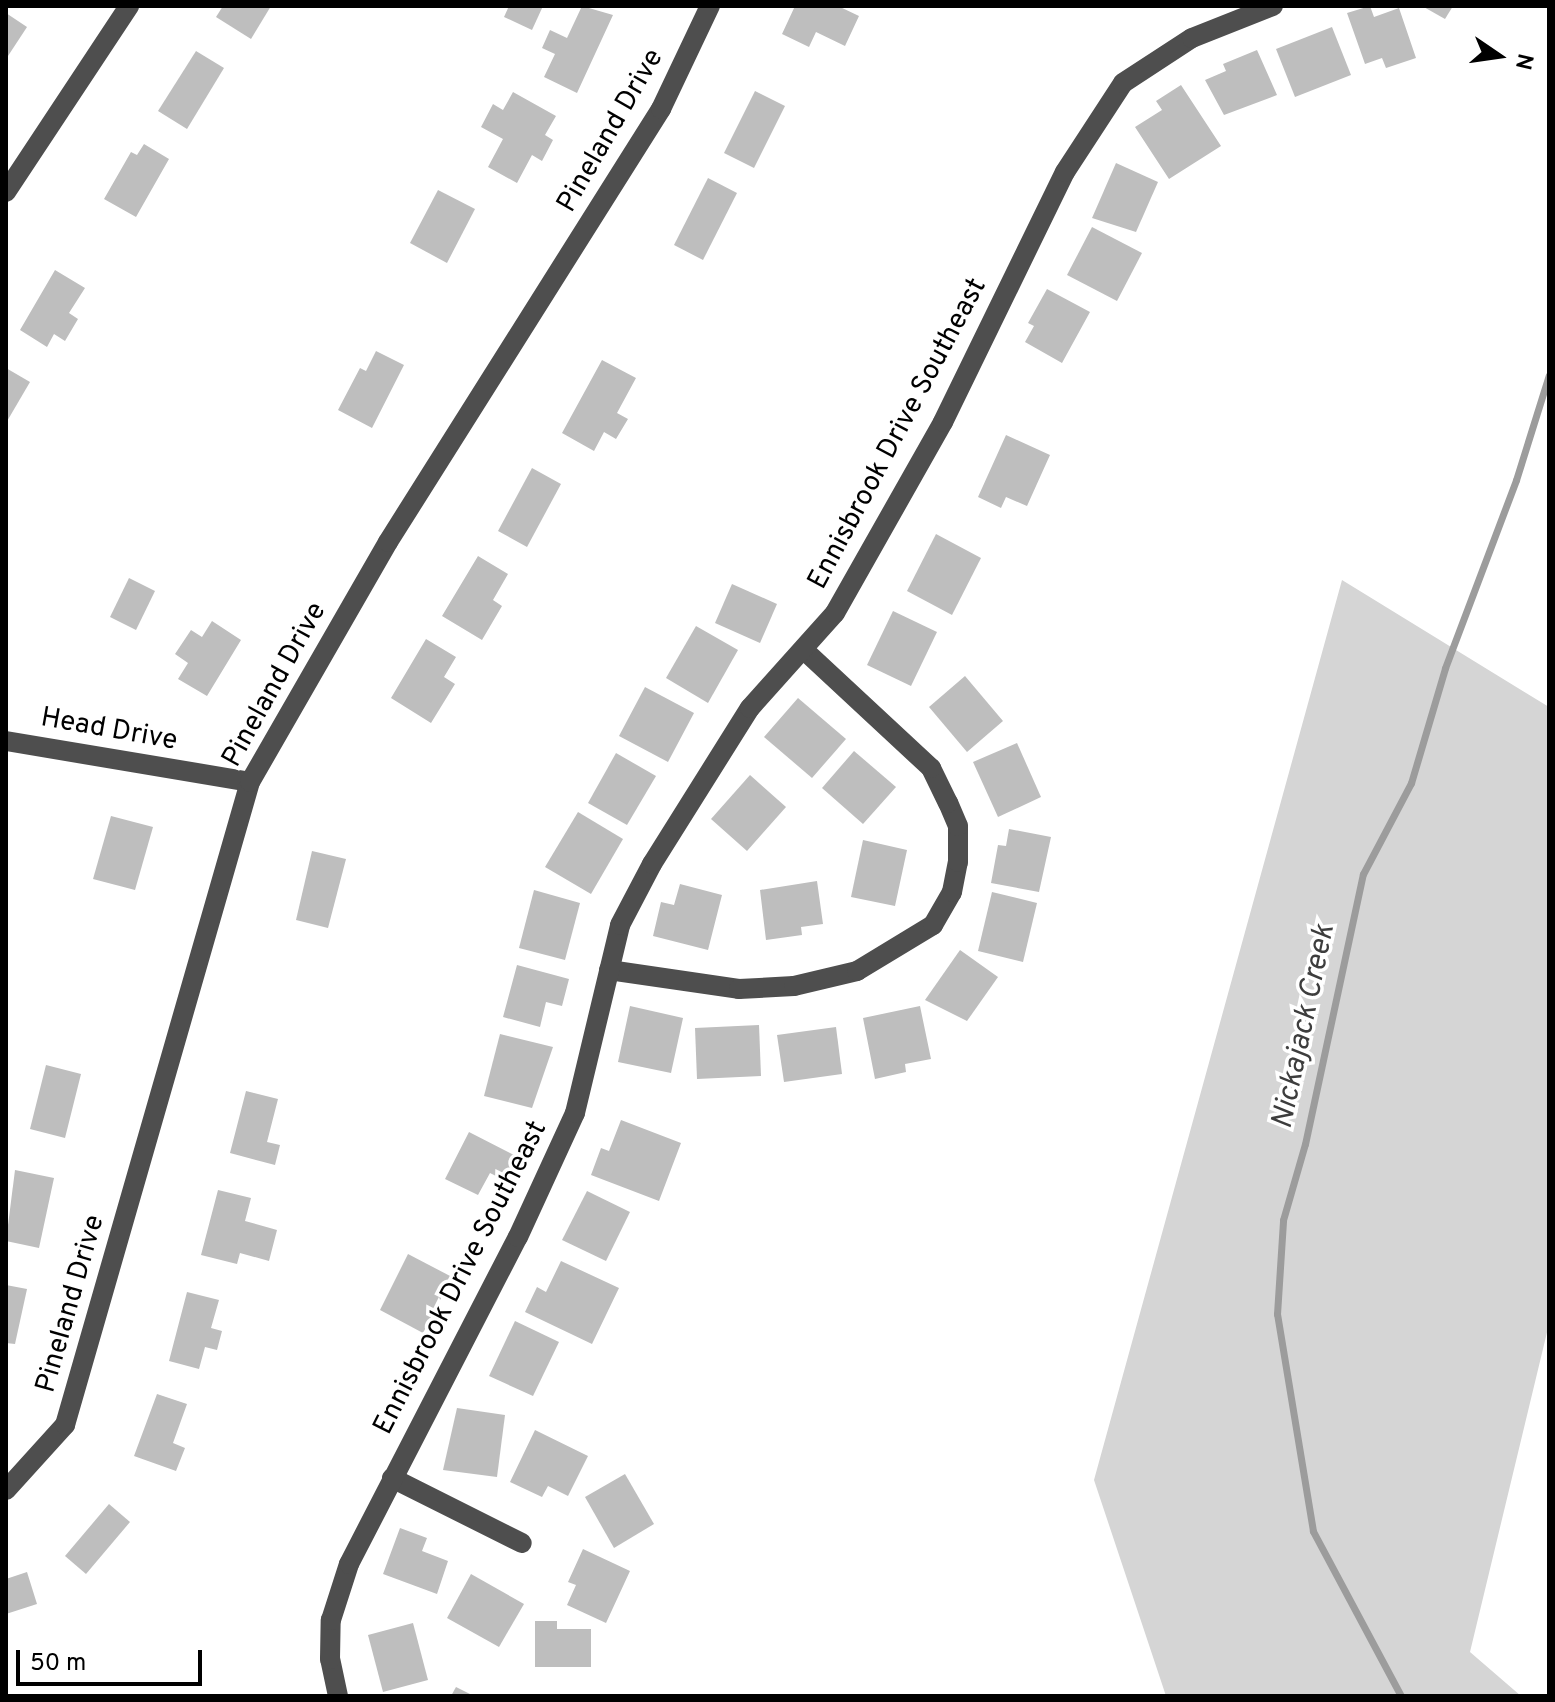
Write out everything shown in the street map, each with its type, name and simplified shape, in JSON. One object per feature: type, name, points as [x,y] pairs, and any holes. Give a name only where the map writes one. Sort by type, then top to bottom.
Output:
[{"type":"street","points":[[6,192],[129,6]]},
{"type":"street","name":"Pineland Drive","points":[[6,1490],[65,1425],[250,782],[388,542],[661,109],[710,6]]},
{"type":"street","name":"Ennisbrook Drive Southeast","points":[[338,1696],[330,1659],[331,1620],[349,1564],[518,1237],[575,1113],[620,925],[652,864],[750,708],[835,613],[943,422],[1065,172],[1123,83],[1192,38],[1273,6]]},
{"type":"street","points":[[609,970],[739,989],[794,986],[857,971],[933,925],[952,892],[958,862],[958,826],[948,803],[931,768],[804,650]]},
{"type":"street","name":"Head Drive","points":[[6,741],[250,782]]},
{"type":"street","points":[[392,1478],[522,1543]]},
{"type":"shaded area","points":[[1342,580],[1549,707],[1549,1324],[1470,1652],[1521,1696],[1166,1696],[1094,1480]]},
{"type":"building","points":[[223,6],[271,6],[251,39],[216,17]]},
{"type":"building","points":[[509,6],[543,6],[532,30],[504,17]]},
{"type":"building","points":[[582,6],[613,15],[577,93],[544,77],[555,54],[542,48],[550,30],[567,38]]},
{"type":"building","points":[[795,6],[838,6],[859,16],[845,46],[816,32],[809,47],[782,34]]},
{"type":"building","points":[[1370,6],[1374,17],[1399,8],[1416,58],[1386,68],[1382,58],[1365,64],[1347,13]]},
{"type":"building","points":[[1422,6],[1453,6],[1445,19]]},
{"type":"building","points":[[6,13],[27,27],[6,59]]},
{"type":"building","points":[[1332,27],[1351,75],[1295,97],[1276,49]]},
{"type":"building","points":[[1257,50],[1277,95],[1224,115],[1205,80],[1226,71],[1223,64]]},
{"type":"building","points":[[196,51],[224,68],[187,129],[158,111]]},
{"type":"building","points":[[1181,85],[1221,146],[1169,179],[1135,127],[1162,110],[1156,101]]},
{"type":"building","points":[[755,91],[785,106],[754,168],[724,153]]},
{"type":"building","points":[[513,92],[556,116],[545,135],[553,140],[542,161],[532,155],[517,183],[488,167],[503,139],[481,127],[493,104],[503,110]]},
{"type":"building","points":[[144,144],[169,159],[136,217],[104,199],[131,152],[137,155]]},
{"type":"building","points":[[1116,163],[1158,182],[1136,232],[1092,218]]},
{"type":"building","points":[[708,178],[737,193],[703,260],[674,245]]},
{"type":"building","points":[[438,190],[475,209],[447,263],[410,243]]},
{"type":"building","points":[[1092,227],[1142,253],[1117,301],[1067,275]]},
{"type":"building","points":[[55,270],[85,288],[69,313],[78,319],[65,341],[54,334],[47,347],[20,330]]},
{"type":"building","points":[[1047,289],[1090,312],[1062,363],[1025,342],[1034,326],[1028,323]]},
{"type":"building","points":[[376,351],[404,365],[372,428],[338,410],[360,368],[366,371]]},
{"type":"building","points":[[602,360],[636,378],[617,413],[628,419],[616,439],[604,432],[594,451],[562,433]]},
{"type":"building","points":[[6,368],[30,382],[6,423]]},
{"type":"building","points":[[1006,435],[1050,455],[1027,506],[1006,497],[1001,508],[978,497]]},
{"type":"building","points":[[532,468],[561,484],[527,547],[498,531]]},
{"type":"building","points":[[936,534],[981,558],[952,615],[907,591]]},
{"type":"building","points":[[478,556],[508,574],[493,600],[502,606],[482,640],[442,616]]},
{"type":"building","points":[[129,578],[155,591],[136,630],[110,617]]},
{"type":"building","points":[[732,584],[777,604],[760,643],[715,623]]},
{"type":"building","points":[[893,611],[937,632],[911,686],[867,665]]},
{"type":"building","points":[[212,621],[241,640],[207,696],[178,679],[188,663],[175,654],[191,630],[202,637]]},
{"type":"building","points":[[696,626],[738,650],[708,703],[666,678]]},
{"type":"building","points":[[426,639],[456,657],[444,677],[455,684],[431,723],[391,698]]},
{"type":"building","points":[[965,676],[1003,721],[967,752],[929,707]]},
{"type":"building","points":[[645,687],[694,713],[668,762],[619,736]]},
{"type":"building","points":[[798,698],[846,739],[812,778],[764,737]]},
{"type":"building","points":[[1017,743],[1041,797],[998,817],[973,762]]},
{"type":"building","points":[[854,751],[896,787],[863,824],[822,788]]},
{"type":"building","points":[[616,753],[656,776],[627,825],[588,803]]},
{"type":"building","points":[[750,775],[786,807],[747,851],[711,819]]},
{"type":"building","points":[[578,812],[623,839],[591,894],[545,867]]},
{"type":"building","points":[[111,816],[153,827],[135,890],[93,879]]},
{"type":"building","points":[[1009,829],[1051,837],[1039,892],[991,883],[998,845],[1006,846]]},
{"type":"building","points":[[863,840],[907,850],[895,906],[851,897]]},
{"type":"building","points":[[312,851],[346,859],[328,928],[296,920]]},
{"type":"building","points":[[817,881],[823,924],[801,927],[802,935],[766,940],[760,890]]},
{"type":"building","points":[[680,884],[722,895],[708,950],[653,936],[661,902],[674,905]]},
{"type":"building","points":[[534,890],[580,903],[565,960],[519,948]]},
{"type":"building","points":[[992,892],[1037,903],[1023,962],[978,951]]},
{"type":"building","points":[[960,950],[998,977],[967,1021],[925,1000]]},
{"type":"building","points":[[517,965],[569,979],[562,1006],[546,1002],[540,1027],[503,1017]]},
{"type":"building","points":[[630,1006],[683,1018],[671,1073],[618,1062]]},
{"type":"building","points":[[920,1006],[931,1059],[905,1064],[906,1072],[875,1079],[863,1018]]},
{"type":"building","points":[[759,1025],[761,1076],[697,1079],[695,1028]]},
{"type":"building","points":[[836,1027],[842,1074],[784,1082],[777,1035]]},
{"type":"building","points":[[500,1034],[553,1047],[532,1108],[484,1096]]},
{"type":"building","points":[[46,1065],[81,1074],[65,1138],[30,1129]]},
{"type":"building","points":[[246,1091],[278,1099],[267,1142],[280,1145],[275,1165],[230,1153]]},
{"type":"building","points":[[621,1120],[681,1143],[659,1201],[591,1175],[601,1148],[609,1151]]},
{"type":"building","points":[[469,1132],[516,1156],[504,1180],[490,1173],[478,1195],[445,1179]]},
{"type":"building","points":[[15,1170],[54,1178],[39,1248],[6,1241]]},
{"type":"building","points":[[218,1190],[251,1198],[245,1221],[277,1230],[269,1261],[240,1253],[237,1264],[201,1255]]},
{"type":"building","points":[[587,1191],[630,1212],[606,1261],[562,1240]]},
{"type":"building","points":[[408,1254],[452,1277],[423,1333],[380,1310]]},
{"type":"building","points":[[561,1261],[619,1288],[592,1344],[525,1312],[537,1287],[546,1292]]},
{"type":"building","points":[[6,1285],[27,1289],[15,1344],[6,1343]]},
{"type":"building","points":[[187,1292],[219,1300],[211,1328],[222,1331],[217,1350],[205,1347],[199,1369],[169,1361]]},
{"type":"building","points":[[515,1321],[559,1342],[533,1396],[489,1376]]},
{"type":"building","points":[[157,1394],[187,1404],[173,1443],[185,1448],[176,1471],[134,1456]]},
{"type":"building","points":[[457,1408],[505,1415],[497,1477],[443,1470]]},
{"type":"building","points":[[535,1430],[588,1456],[568,1496],[548,1486],[542,1497],[510,1482]]},
{"type":"building","points":[[625,1474],[654,1524],[614,1548],[585,1497]]},
{"type":"building","points":[[109,1504],[130,1522],[86,1574],[65,1556]]},
{"type":"building","points":[[400,1528],[427,1538],[422,1551],[448,1561],[437,1594],[383,1574]]},
{"type":"building","points":[[583,1549],[630,1571],[606,1623],[567,1605],[576,1585],[568,1582]]},
{"type":"building","points":[[27,1572],[37,1604],[6,1614],[6,1579]]},
{"type":"building","points":[[471,1574],[524,1604],[499,1647],[447,1618]]},
{"type":"building","points":[[535,1621],[557,1621],[557,1629],[591,1629],[591,1667],[535,1667]]},
{"type":"building","points":[[413,1623],[428,1680],[383,1692],[368,1635]]},
{"type":"building","points":[[456,1687],[474,1696],[451,1696]]},
{"type":"waterway","name":"Nickajack Creek","points":[[1401,1696],[1313,1531],[1277,1314],[1283,1220],[1305,1144],[1363,874],[1411,783],[1445,668],[1516,480],[1549,375]]}]
